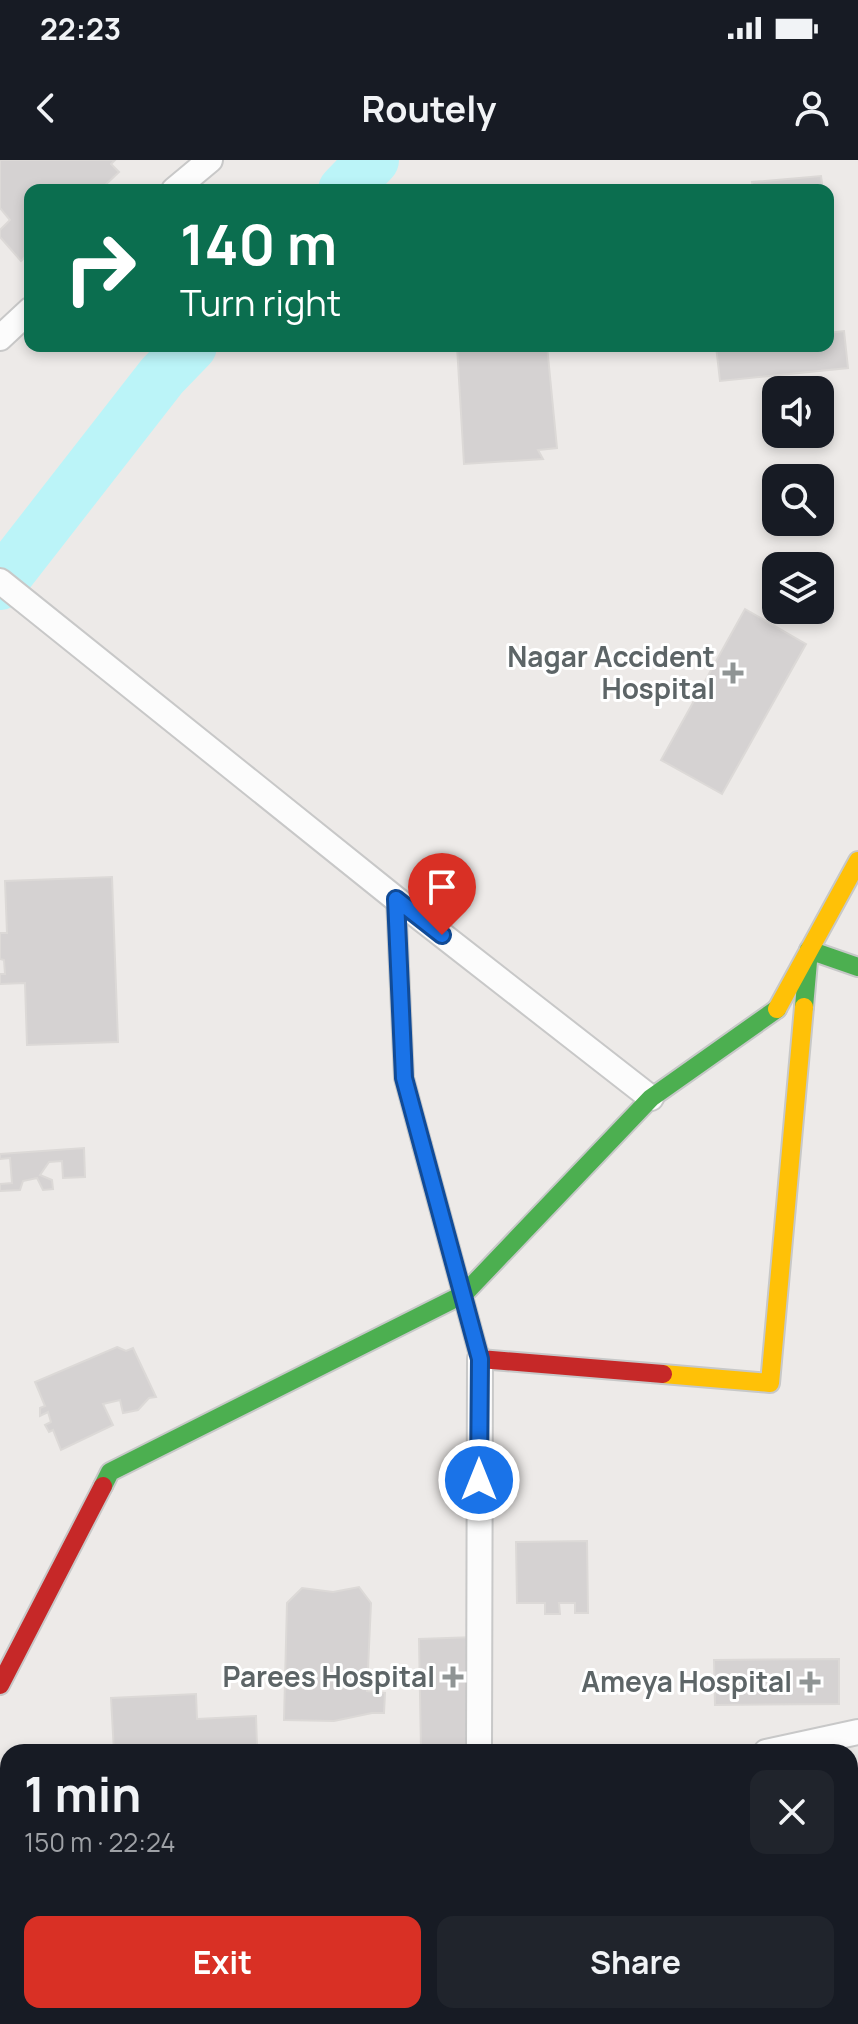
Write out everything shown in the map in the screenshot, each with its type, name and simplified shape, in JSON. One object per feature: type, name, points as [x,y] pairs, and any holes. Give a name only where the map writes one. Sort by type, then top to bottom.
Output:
[{"type":"street","points":[[181,184],[210,160]]},
{"type":"street","points":[[0,338],[24,316]]},
{"type":"street","points":[[0,581],[396,899],[651,1098]]},
{"type":"street","points":[[0,1685],[110,1472],[464,1294],[651,1098],[776,1012],[858,861]]},
{"type":"street","points":[[396,899],[404,1078],[480,1359],[479,1744]]},
{"type":"street","points":[[809,950],[858,967]]},
{"type":"street","points":[[480,1359],[770,1383],[809,950]]},
{"type":"street","points":[[803,1744],[858,1732]]},
{"type":"building","points":[[0,160],[115,160],[111,164],[119,172],[106,184],[24,184],[24,258],[21,261],[0,237],[0,230],[10,220],[0,208]]},
{"type":"building","points":[[821,176],[822,184],[752,184]]},
{"type":"building","points":[[844,331],[848,368],[720,381],[717,352],[834,352],[834,332]]},
{"type":"building","points":[[457,352],[548,352],[557,448],[538,450],[543,459],[464,464]]},
{"type":"building","points":[[745,609],[762,619],[762,624],[771,624],[806,644],[722,794],[661,760]]},
{"type":"building","points":[[112,877],[118,1042],[27,1045],[25,983],[0,984],[0,974],[5,974],[4,960],[0,959],[0,933],[7,933],[5,881]]},
{"type":"building","points":[[84,1148],[85,1177],[63,1178],[62,1161],[49,1162],[40,1175],[52,1180],[53,1189],[43,1190],[37,1178],[23,1181],[20,1190],[0,1191],[0,1184],[12,1183],[10,1158],[0,1159],[0,1154]]},
{"type":"building","points":[[117,1347],[126,1351],[133,1348],[156,1397],[149,1398],[138,1410],[123,1413],[120,1400],[103,1404],[113,1425],[61,1450],[53,1430],[49,1432],[45,1425],[51,1422],[48,1412],[40,1416],[40,1408],[45,1406],[35,1382]]},
{"type":"building","points":[[587,1541],[588,1613],[575,1613],[575,1603],[559,1603],[560,1614],[545,1614],[545,1603],[517,1603],[516,1542]]},
{"type":"building","points":[[359,1587],[371,1603],[367,1691],[385,1693],[384,1713],[334,1721],[284,1720],[287,1603],[302,1588],[333,1592]]},
{"type":"building","points":[[475,1637],[476,1744],[421,1744],[419,1639]]},
{"type":"building","points":[[839,1659],[839,1704],[715,1705],[714,1660]]},
{"type":"building","points":[[196,1694],[197,1719],[256,1716],[257,1744],[114,1744],[111,1698]]},
{"type":"waterway","points":[[350,184],[373,160]]},
{"type":"waterway","points":[[0,584],[162,376],[185,352]]},
{"type":"traffic: fast","points":[[804,1007],[809,950],[858,967]]},
{"type":"traffic: fast","points":[[103,1486],[110,1472],[464,1294],[651,1098],[777,1009]]},
{"type":"traffic: slow","points":[[777,1009],[858,861]]},
{"type":"traffic: slow","points":[[396,899],[404,1078],[422,1145]]},
{"type":"traffic: slow","points":[[663,1374],[770,1383],[804,1007]]},
{"type":"traffic: jam","points":[[422,1145],[480,1359],[663,1374]]},
{"type":"traffic: jam","points":[[0,1685],[103,1486]]},
{"type":"place","name":"Nagar Accident Hospital","points":[[733,673]]},
{"type":"place","name":"Parees Hospital","points":[[453,1677]]},
{"type":"place","name":"Ameya Hospital","points":[[810,1682]]},
{"type":"route","points":[[442,935],[396,899],[404,1078],[480,1359],[479,1480]]}]
